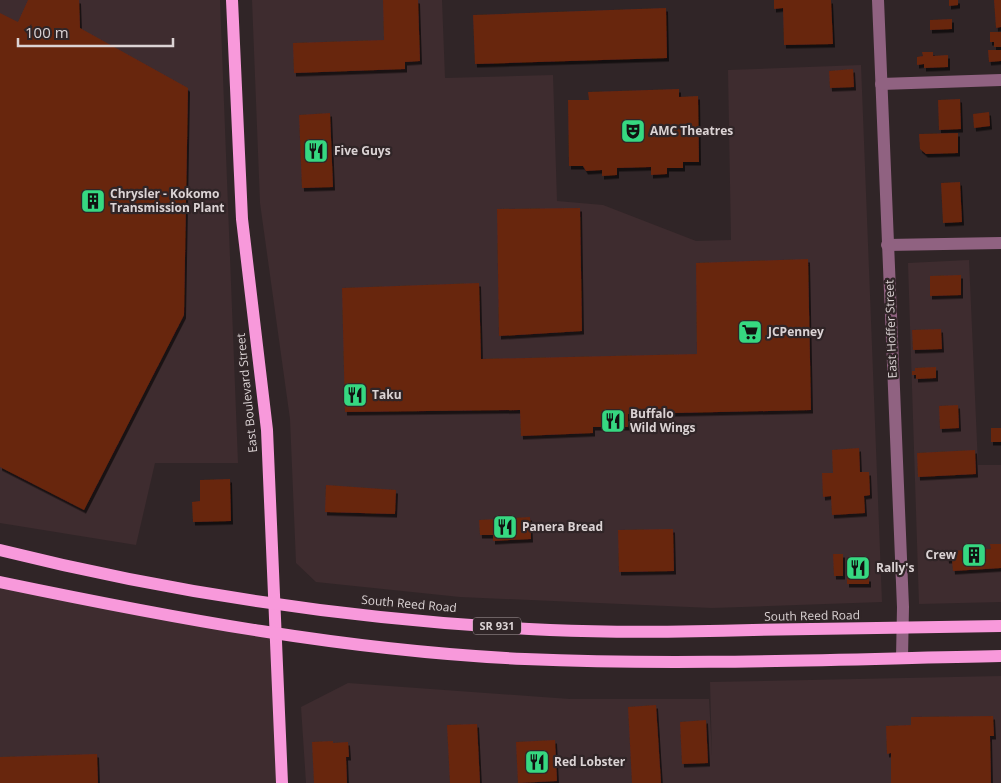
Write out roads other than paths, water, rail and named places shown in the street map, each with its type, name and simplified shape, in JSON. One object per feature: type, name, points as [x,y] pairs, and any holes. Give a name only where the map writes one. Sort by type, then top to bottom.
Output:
[{"type":"main road","name":"East Boulevard Street","points":[[232,0],[242,219],[267,430],[282,783]]},
{"type":"main road","name":"South Reed Road","points":[[0,550],[137,580],[274,604],[407,619],[551,630],[683,632],[1001,626]]},
{"type":"main road","points":[[0,582],[134,610],[276,634],[409,650],[524,659],[687,662],[1001,656]]},
{"type":"street","name":"East Hoffer Street","points":[[878,0],[903,628],[902,658]]},
{"type":"street","points":[[881,84],[1001,80]]},
{"type":"street","points":[[887,245],[1001,243]]},
{"type":"place","name":"AMC Theatres","points":[[633,131]]},
{"type":"place","name":"Five Guys","points":[[316,151]]},
{"type":"place","name":"Chrysler - Kokomo Transmission Plant","points":[[93,201]]},
{"type":"place","name":"JCPenney","points":[[750,332]]},
{"type":"place","name":"Taku","points":[[355,395]]},
{"type":"place","name":"Buffalo Wild Wings","points":[[613,421]]},
{"type":"place","name":"Panera Bread","points":[[505,527]]},
{"type":"place","name":"Crew","points":[[974,555]]},
{"type":"place","name":"Rally's","points":[[858,568]]},
{"type":"place","name":"Red Lobster","points":[[537,762]]}]
